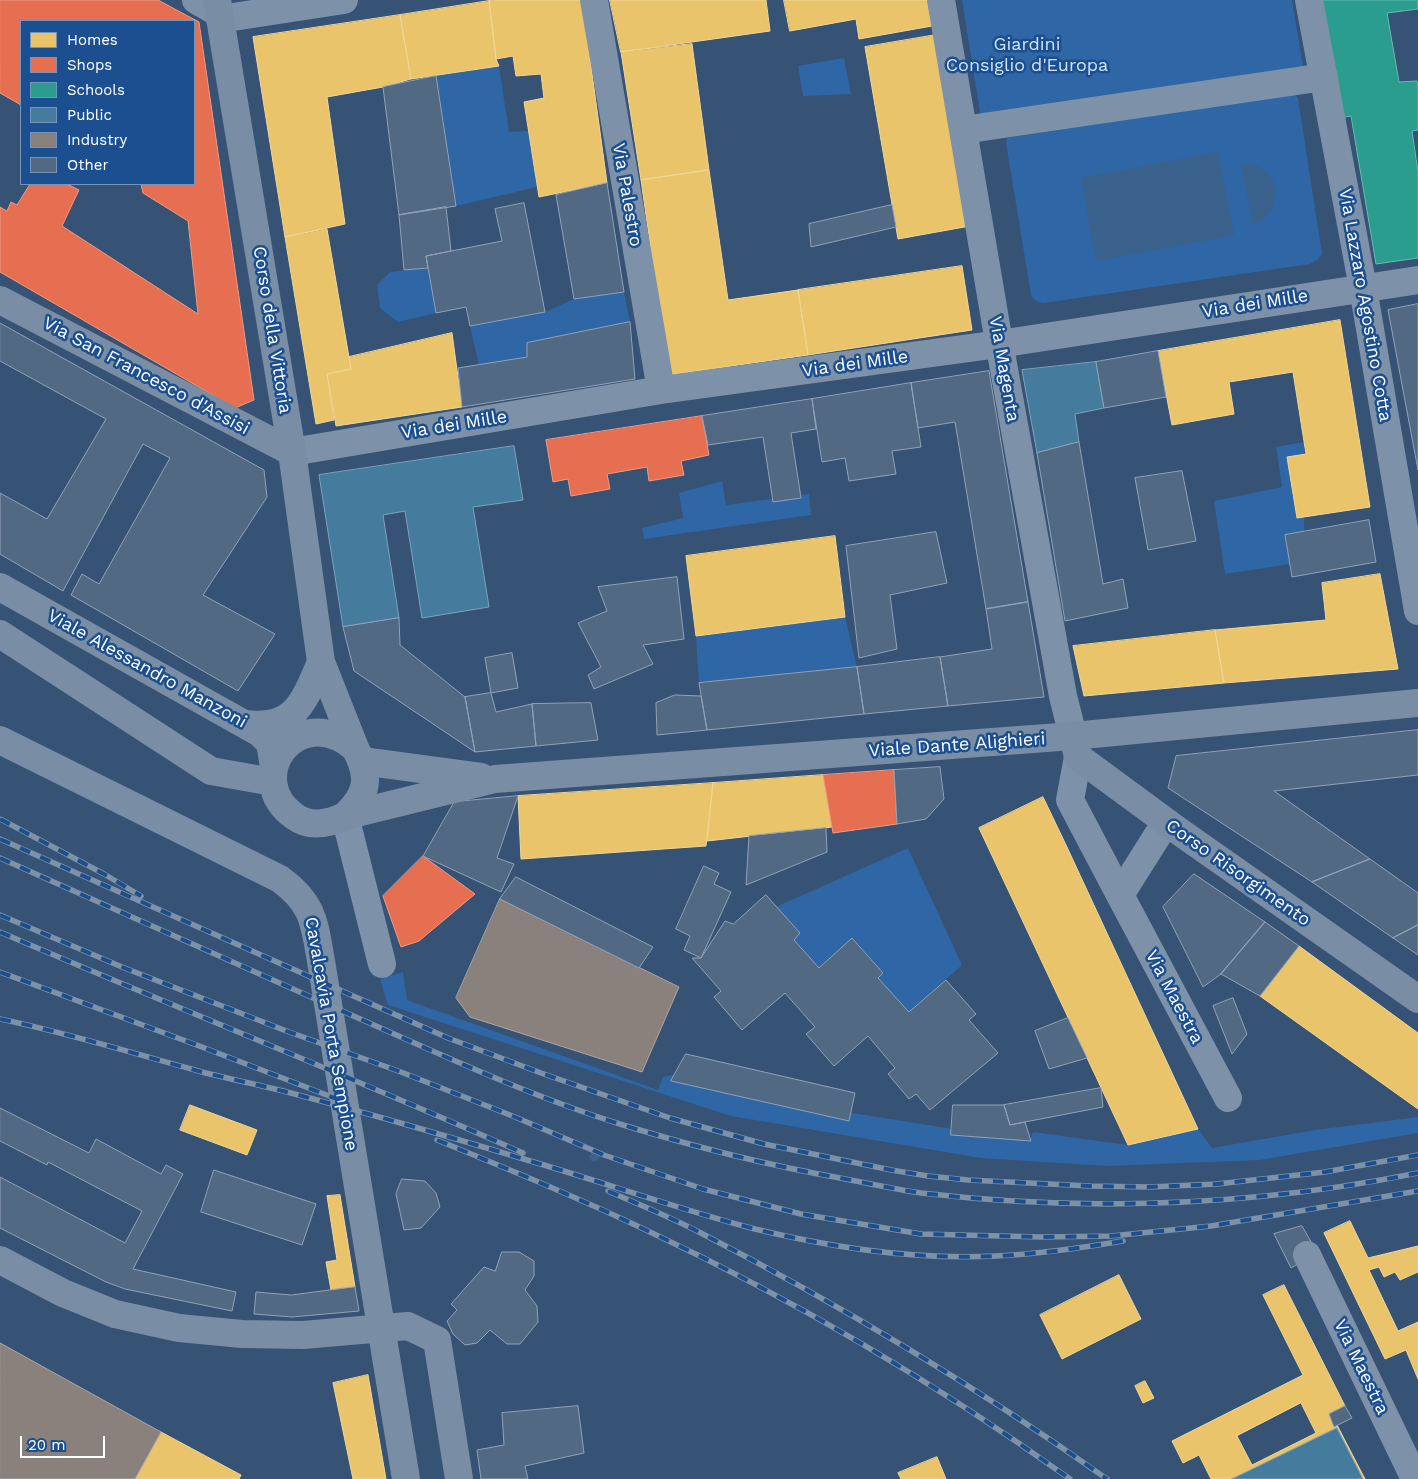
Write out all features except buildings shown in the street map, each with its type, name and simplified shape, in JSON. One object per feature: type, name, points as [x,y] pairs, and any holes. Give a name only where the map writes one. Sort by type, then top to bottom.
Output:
[{"type":"main road","name":"Corso della Vittoria","points":[[219,10],[292,452],[321,662],[359,755]]},
{"type":"main road","name":"Via San Francesco d'Assisi","points":[[0,300],[292,452]]},
{"type":"main road","name":"Viale Alessandro Manzoni","points":[[0,587],[260,733],[270,743],[274,775]]},
{"type":"main road","points":[[0,634],[211,771],[274,775]]},
{"type":"main road","points":[[245,724],[262,726],[279,722],[294,713],[304,700],[321,662]]},
{"type":"main road","name":"Viale Dante Alighieri","points":[[495,779],[1075,746],[1418,703]]},
{"type":"main road","points":[[345,816],[356,805],[364,791],[365,776],[359,755],[344,739],[331,733],[309,733],[289,743],[280,754],[274,775],[277,797],[286,810],[299,820],[314,824],[330,823],[345,816],[495,779]]},
{"type":"main road","name":"Cavalcavia Porta Sempione","points":[[0,740],[280,879],[295,890],[306,905],[314,922],[321,961],[406,1479]]},
{"type":"main road","name":"Corso Risorgimento","points":[[1075,746],[1166,822],[1418,999]]},
{"type":"main road","points":[[359,755],[495,779]]},
{"type":"main road","points":[[0,1260],[64,1293],[115,1314],[179,1328],[242,1334],[303,1334],[408,1326],[437,1340],[459,1479]]},
{"type":"street","points":[[196,0],[219,10],[344,0]]},
{"type":"street","name":"Via Palestro","points":[[594,0],[661,390]]},
{"type":"street","name":"Via Magenta","points":[[940,0],[999,344],[1063,696],[1075,746]]},
{"type":"street","name":"Via Lazzaro Agostino Cotta","points":[[1309,0],[1363,288],[1418,611]]},
{"type":"street","points":[[963,130],[1324,77]]},
{"type":"street","name":"Via dei Mille","points":[[292,452],[661,390],[999,344],[1418,280]]},
{"type":"street","name":"Via Maestra","points":[[1075,746],[1070,800],[1228,1098]]},
{"type":"street","points":[[345,816],[382,964]]},
{"type":"street","points":[[1120,895],[1166,822]]},
{"type":"street","name":"Via Maestra","points":[[1307,1255],[1415,1479]]},
{"type":"green space","name":"Giardini Consiglio d'Europa","points":[[962,0],[1292,0],[1303,66],[981,118]]},
{"type":"green space","points":[[844,58],[851,94],[803,96],[798,66]]},
{"type":"green space","points":[[499,66],[509,132],[529,131],[537,187],[456,206],[436,76]]},
{"type":"green space","points":[[1294,94],[1298,98],[1322,254],[1317,260],[1310,264],[1044,303],[1038,302],[1032,297],[1006,143],[1007,138]]},
{"type":"green space","points":[[428,268],[436,313],[398,322],[380,308],[377,285],[390,272]]},
{"type":"green space","points":[[624,292],[630,322],[527,357],[479,365],[470,326],[545,312],[574,299]]},
{"type":"green space","points":[[1304,442],[1304,562],[1225,574],[1214,501],[1282,487],[1276,447]]},
{"type":"green space","points":[[722,481],[726,505],[809,494],[811,515],[644,539],[642,528],[683,518],[679,493]]},
{"type":"green space","points":[[845,617],[857,667],[699,683],[696,636]]},
{"type":"green space","points":[[908,848],[962,965],[909,1012],[878,978],[883,973],[853,938],[819,968],[794,940],[800,933],[776,907]]},
{"type":"green space","points":[[403,972],[407,1000],[658,1090],[663,1077],[681,1073],[696,1075],[706,1090],[1030,1141],[1033,1132],[1128,1145],[1198,1129],[1212,1148],[1315,1130],[1418,1117],[1418,1133],[1260,1160],[1107,1166],[981,1158],[731,1116],[388,1005],[380,979]]},
{"type":"shaded area","points":[[1218,152],[1234,235],[1096,261],[1081,178]]},
{"type":"shaded area","points":[[1241,163],[1254,165],[1265,171],[1272,179],[1276,188],[1276,199],[1272,209],[1264,218],[1253,225]]},
{"type":"railway","points":[[0,819],[104,874],[141,896]]},
{"type":"railway","points":[[0,839],[448,1038],[670,1118],[764,1144],[928,1176],[968,1180],[1149,1187],[1217,1184],[1325,1172],[1418,1155]]},
{"type":"railway","points":[[0,858],[515,1086],[623,1125],[677,1141],[758,1161],[921,1193],[1045,1203],[1108,1204],[1233,1199],[1295,1193],[1418,1173]]},
{"type":"railway","points":[[0,915],[122,967],[289,1032],[401,1072],[604,1155],[703,1189],[801,1214],[921,1234],[1042,1237],[1111,1236],[1211,1226],[1418,1191]]},
{"type":"railway","points":[[0,932],[523,1153]]},
{"type":"railway","points":[[0,972],[337,1099]]},
{"type":"railway","points":[[0,1019],[347,1108],[555,1168],[726,1221],[814,1242],[874,1251],[966,1257],[1044,1252],[1123,1241]]},
{"type":"railway","points":[[437,1140],[622,1219],[757,1286],[864,1345],[917,1377],[1070,1479]]},
{"type":"railway","points":[[608,1191],[697,1231],[855,1317],[958,1379],[1107,1479]]}]
